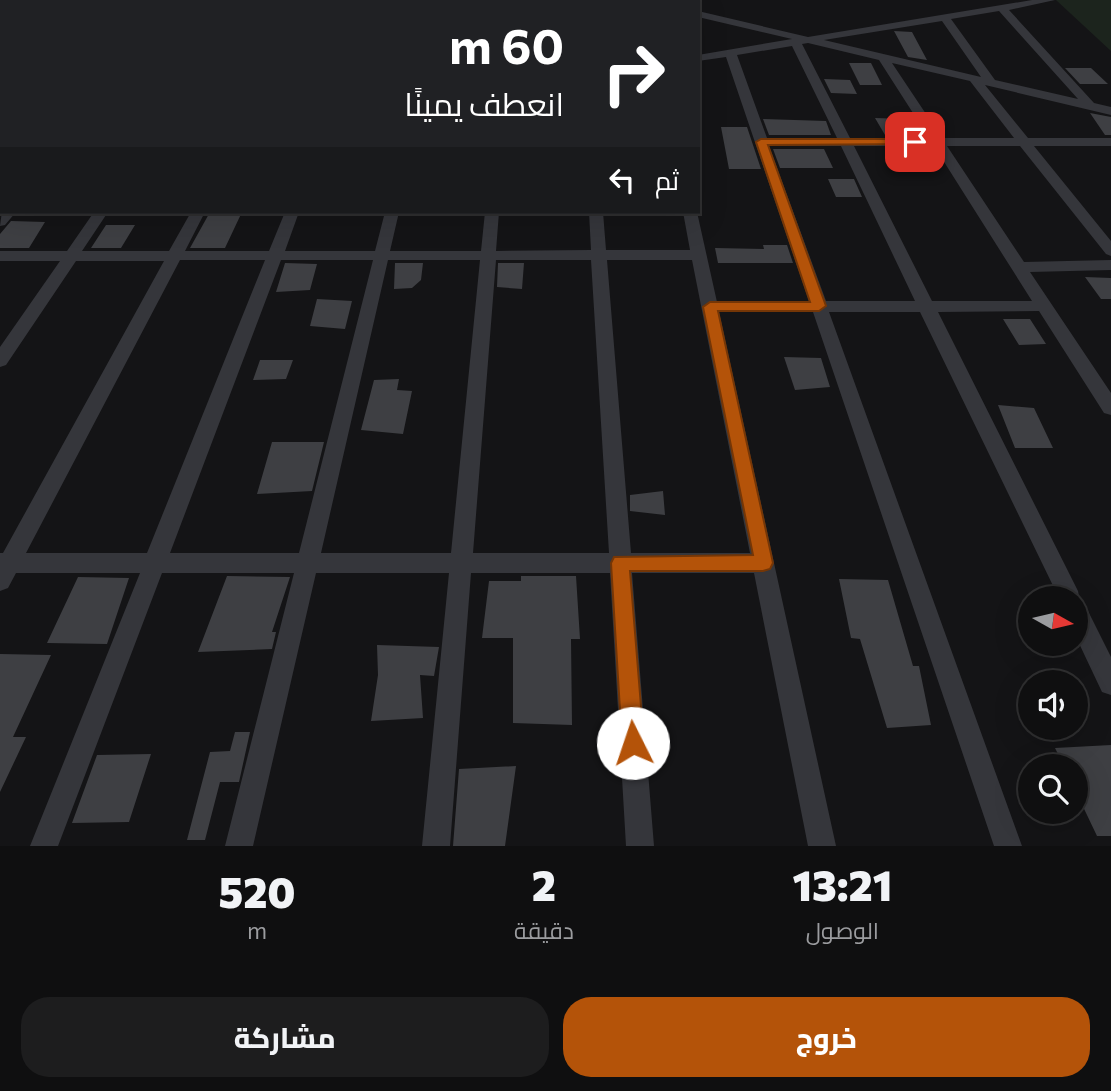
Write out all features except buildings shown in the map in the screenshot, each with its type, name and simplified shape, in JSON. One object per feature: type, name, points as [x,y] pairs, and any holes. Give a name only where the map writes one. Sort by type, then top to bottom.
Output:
[{"type":"street","points":[[700,58],[1050,0]]},
{"type":"street","points":[[1002,8],[1090,106]]},
{"type":"street","points":[[700,15],[803,41],[1111,111]]},
{"type":"street","points":[[945,18],[992,83]]},
{"type":"street","points":[[803,41],[845,142],[1064,586]]},
{"type":"street","points":[[730,52],[1008,846]]},
{"type":"street","points":[[883,58],[1111,408]]},
{"type":"street","points":[[974,79],[1111,251]]},
{"type":"street","points":[[761,142],[1111,142]]},
{"type":"street","points":[[0,360],[100,214]]},
{"type":"street","points":[[3,569],[197,214]]},
{"type":"street","points":[[44,846],[291,214]]},
{"type":"street","points":[[239,846],[392,214]]},
{"type":"street","points":[[436,846],[492,214]]},
{"type":"street","points":[[596,214],[640,846]]},
{"type":"street","points":[[690,214],[822,846]]},
{"type":"street","points":[[0,257],[699,255]]},
{"type":"street","points":[[1017,267],[1111,265]]},
{"type":"street","points":[[710,307],[1044,306]]},
{"type":"street","points":[[3,569],[155,563],[763,563]]},
{"type":"street","points":[[1088,636],[1111,683]]},
{"type":"shaded area","points":[[1056,0],[1111,0],[1111,51]]},
{"type":"route","points":[[633,743],[620,563],[763,563],[710,307],[819,306],[761,142],[915,142]]}]
